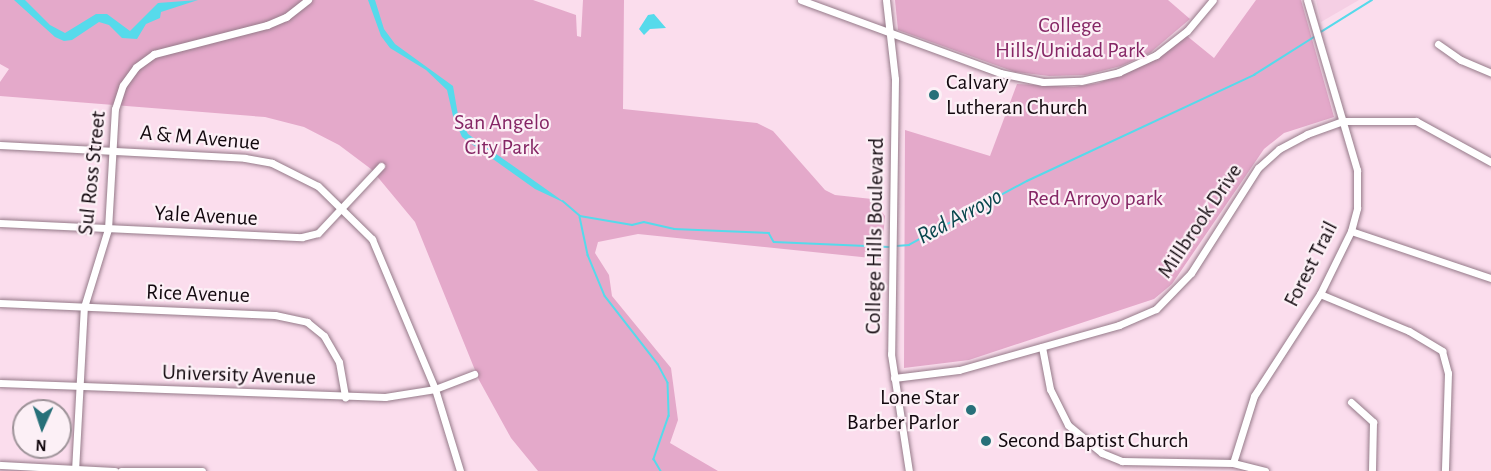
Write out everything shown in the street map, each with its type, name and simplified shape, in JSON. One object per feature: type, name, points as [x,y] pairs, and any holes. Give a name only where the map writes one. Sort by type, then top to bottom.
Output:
[{"type":"street","name":"Sul Ross Street","points":[[75,470],[84,307],[108,229],[115,109],[135,67],[175,46],[267,25],[286,17],[308,0]]},
{"type":"street","points":[[801,0],[1021,79],[1082,81],[1119,72],[1156,55],[1187,31],[1213,0]]},
{"type":"street","name":"College Hills Boulevard","points":[[886,0],[895,79],[895,231],[890,333],[894,378],[909,471]]},
{"type":"street","name":"Forest Trail","points":[[1233,463],[1254,396],[1320,294],[1351,231],[1360,186],[1307,0]]},
{"type":"street","points":[[1438,44],[1461,60],[1491,73]]},
{"type":"street","name":"Millbrook Drive","points":[[894,378],[959,370],[1119,325],[1156,309],[1191,273],[1258,168],[1279,149],[1342,121],[1416,121],[1491,162]]},
{"type":"street","name":"A & M Avenue","points":[[0,145],[114,150],[272,163],[311,181],[345,207],[372,239],[435,389],[460,471]]},
{"type":"street","name":"Yale Avenue","points":[[0,223],[302,237],[318,233],[345,207],[381,166]]},
{"type":"street","points":[[1351,231],[1491,278]]},
{"type":"street","points":[[1320,294],[1409,331],[1442,351],[1448,373],[1445,471]]},
{"type":"street","name":"Rice Avenue","points":[[0,303],[275,315],[307,322],[324,336],[339,362],[345,397]]},
{"type":"street","points":[[1042,347],[1050,389],[1068,425],[1102,453],[1122,461],[1233,463],[1265,471]]},
{"type":"street","name":"University Avenue","points":[[0,383],[385,397],[435,389],[474,374]]},
{"type":"street","points":[[1351,402],[1372,422],[1372,471]]},
{"type":"street","points":[[0,465],[116,471]]},
{"type":"street","points":[[121,471],[202,471]]},
{"type":"shaded area","points":[[1316,0],[1359,0],[1321,22]]},
{"type":"green space","name":"San Angelo City Park","points":[[0,0],[533,0],[576,15],[577,36],[581,37],[583,0],[624,0],[623,109],[757,123],[773,131],[825,190],[835,195],[872,199],[885,216],[881,259],[638,234],[598,242],[595,253],[609,275],[612,296],[671,368],[678,420],[670,443],[718,471],[538,471],[511,438],[479,380],[415,222],[371,169],[339,145],[304,127],[265,117],[0,96],[0,82],[9,69],[0,64]]},
{"type":"green space","name":"College Hills/Unidad Park","points":[[895,0],[1168,0],[1190,19],[1150,53],[1121,66],[1086,75],[1049,76],[1015,72],[898,30]]},
{"type":"green space","name":"Red Arroyo park","points":[[1256,0],[1301,0],[1334,117],[1284,133],[1264,149],[1172,284],[1154,299],[969,360],[904,368],[905,130],[990,156],[1017,84],[1074,87],[1099,83],[1151,61],[1187,36],[1214,58]]},
{"type":"water","points":[[14,0],[25,0],[50,25],[65,33],[96,14],[107,14],[130,31],[158,3],[198,0],[161,12],[160,18],[146,24],[137,39],[122,38],[109,25],[99,22],[72,40],[64,41],[55,37]]},
{"type":"water","points":[[368,0],[375,0],[384,29],[395,44],[453,86],[458,115],[468,134],[567,204],[535,189],[462,137],[453,116],[447,90],[426,70],[390,48],[381,36]]},
{"type":"water","points":[[654,14],[666,28],[650,29],[644,35],[639,29],[648,15]]},
{"type":"waterway","name":"Red Arroyo","points":[[1321,32],[1372,0]]},
{"type":"waterway","name":"Red Arroyo","points":[[896,246],[909,245],[1027,181],[1254,75],[1314,37]]},
{"type":"waterway","name":"Red Arroyo","points":[[563,201],[580,216],[632,225],[644,222],[674,229],[769,233],[774,242],[889,247]]},
{"type":"waterway","name":"Red Arroyo","points":[[580,217],[588,255],[605,296],[658,364],[668,383],[669,416],[654,459],[661,471]]},
{"type":"place","name":"Calvary Lutheran Church","points":[[934,95]]},
{"type":"place","name":"Lone Star Barber Parlor","points":[[971,410]]},
{"type":"place","name":"Second Baptist Church","points":[[986,441]]}]
